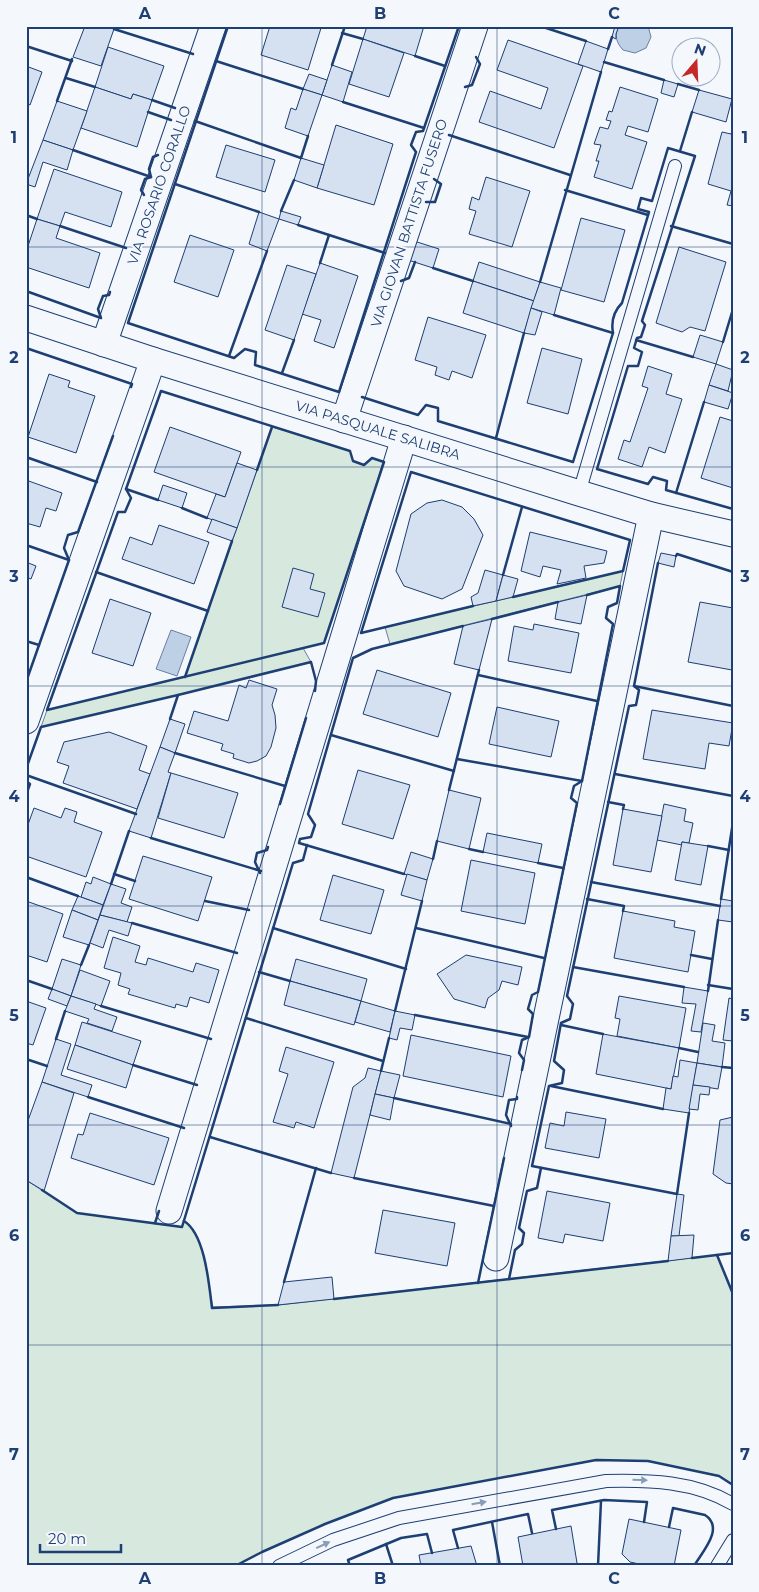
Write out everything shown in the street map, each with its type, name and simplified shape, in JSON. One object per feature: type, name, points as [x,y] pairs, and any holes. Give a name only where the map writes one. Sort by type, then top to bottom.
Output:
[{"type":"street","name":"VIA ROSARIO CORALLO","points":[[104,344],[213,26]]},
{"type":"street","name":"VIA GIOVAN BATTISTA FUSERO","points":[[344,420],[475,26]]},
{"type":"street","name":"VIA PASQUALE SALIBRA","points":[[26,318],[153,360],[651,515],[733,534]]},
{"type":"street","points":[[26,721],[153,360]]},
{"type":"street","points":[[169,1212],[404,438]]},
{"type":"street","points":[[496,1258],[651,515]]},
{"type":"lane","points":[[579,493],[675,166]]},
{"type":"lane","points":[[279,1566],[333,1540],[399,1518],[606,1480],[671,1482],[713,1495],[733,1504]]},
{"type":"lane","points":[[717,1566],[733,1540]]},
{"type":"shaded area","points":[[272,427],[350,451],[353,461],[364,465],[372,458],[384,462],[324,643],[303,648],[311,662],[41,727],[47,710],[185,677]]},
{"type":"shaded area","points":[[623,571],[620,586],[390,644],[385,627]]},
{"type":"shaded area","points":[[26,1180],[77,1213],[182,1227],[184,1221],[197,1237],[201,1248],[213,1307],[278,1305],[717,1255],[733,1294],[733,1485],[719,1476],[648,1461],[596,1460],[393,1498],[325,1524],[235,1566],[26,1566]]},
{"type":"water","points":[[619,26],[648,26],[651,37],[646,48],[635,53],[623,50],[616,38]]},
{"type":"water","points":[[171,630],[191,637],[177,676],[156,669]]},
{"type":"building","points":[[85,26],[105,26],[114,29],[101,66],[73,57]]},
{"type":"building","points":[[270,26],[314,26],[321,28],[308,70],[261,55]]},
{"type":"building","points":[[367,26],[424,26],[415,56],[363,39]]},
{"type":"building","points":[[615,26],[619,26],[616,39],[612,37]]},
{"type":"building","points":[[363,39],[404,53],[389,97],[349,84]]},
{"type":"building","points":[[508,40],[583,66],[554,148],[479,122],[490,91],[541,109],[548,88],[497,70]]},
{"type":"building","points":[[586,41],[608,49],[601,72],[578,64]]},
{"type":"building","points":[[108,47],[164,66],[152,100],[133,94],[131,99],[95,87]]},
{"type":"building","points":[[332,65],[352,72],[343,102],[322,95]]},
{"type":"building","points":[[26,66],[42,72],[30,105],[26,103]]},
{"type":"building","points":[[309,74],[327,80],[322,95],[303,89]]},
{"type":"building","points":[[664,80],[672,82],[672,88],[677,88],[674,97],[661,93]]},
{"type":"building","points":[[95,87],[131,99],[133,94],[152,100],[137,147],[81,128]]},
{"type":"building","points":[[620,87],[658,99],[648,132],[628,126],[625,135],[647,142],[632,189],[594,177],[601,145],[594,144],[600,127],[608,129],[611,121],[606,120],[609,111],[612,112]]},
{"type":"building","points":[[303,89],[322,95],[308,136],[285,128],[291,108],[296,110]]},
{"type":"building","points":[[699,90],[732,99],[726,122],[692,112]]},
{"type":"building","points":[[57,101],[87,111],[73,150],[43,140]]},
{"type":"building","points":[[336,125],[393,144],[374,205],[317,188]]},
{"type":"building","points":[[733,129],[733,206],[727,205],[731,191],[708,184],[722,132],[731,134]]},
{"type":"building","points":[[43,140],[73,150],[67,170],[43,162],[35,187],[26,184]]},
{"type":"building","points":[[226,145],[275,160],[265,192],[216,177]]},
{"type":"building","points":[[301,158],[324,165],[317,188],[294,180]]},
{"type":"building","points":[[54,169],[122,192],[111,227],[65,212],[60,226],[37,219]]},
{"type":"building","points":[[486,177],[530,191],[512,247],[469,234],[476,211],[469,209],[472,197],[479,200]]},
{"type":"building","points":[[281,211],[301,217],[298,225],[279,219]]},
{"type":"building","points":[[259,212],[279,219],[267,251],[249,244]]},
{"type":"building","points":[[581,218],[625,230],[604,302],[561,290]]},
{"type":"building","points":[[37,219],[60,226],[56,238],[100,253],[89,288],[26,267],[26,252]]},
{"type":"building","points":[[190,235],[234,250],[218,297],[174,282]]},
{"type":"building","points":[[414,241],[439,249],[433,268],[408,260]]},
{"type":"building","points":[[679,247],[726,262],[705,331],[690,327],[682,332],[656,323]]},
{"type":"building","points":[[479,262],[540,282],[534,301],[473,281]]},
{"type":"building","points":[[320,263],[358,276],[334,348],[314,341],[321,320],[302,314]]},
{"type":"building","points":[[287,265],[316,274],[294,340],[265,330]]},
{"type":"building","points":[[473,281],[534,301],[524,333],[463,313]]},
{"type":"building","points":[[540,282],[561,288],[554,315],[531,308]]},
{"type":"building","points":[[531,308],[542,312],[535,335],[524,333]]},
{"type":"building","points":[[428,317],[486,335],[472,378],[452,371],[449,380],[435,375],[437,367],[415,360]]},
{"type":"building","points":[[700,335],[723,342],[716,364],[693,357]]},
{"type":"building","points":[[542,348],[582,359],[568,414],[527,403]]},
{"type":"building","points":[[716,364],[733,370],[728,391],[709,385]]},
{"type":"building","points":[[648,366],[672,374],[666,394],[682,399],[665,453],[649,447],[642,467],[618,459],[624,440],[630,442],[648,388],[642,386]]},
{"type":"building","points":[[49,374],[70,381],[68,387],[95,396],[76,453],[28,437]]},
{"type":"building","points":[[709,385],[733,393],[728,409],[704,402]]},
{"type":"building","points":[[720,417],[733,421],[733,488],[701,478]]},
{"type":"building","points":[[170,427],[241,452],[225,497],[154,472]]},
{"type":"building","points":[[237,463],[257,470],[237,528],[207,518],[216,494],[225,497]]},
{"type":"building","points":[[26,480],[62,493],[56,511],[46,508],[40,527],[26,523]]},
{"type":"building","points":[[163,485],[187,493],[182,508],[158,500]]},
{"type":"building","points":[[442,500],[462,507],[474,519],[483,535],[462,589],[442,599],[404,586],[396,571],[411,514],[427,503]]},
{"type":"building","points":[[212,519],[237,528],[232,541],[207,532]]},
{"type":"building","points":[[159,525],[209,542],[194,584],[122,559],[130,537],[152,545]]},
{"type":"building","points":[[530,532],[607,551],[604,563],[584,566],[586,578],[557,584],[561,570],[543,566],[540,577],[521,571]]},
{"type":"building","points":[[661,553],[676,556],[674,567],[658,563]]},
{"type":"building","points":[[26,562],[36,566],[31,579],[26,577]]},
{"type":"building","points":[[293,568],[314,574],[310,589],[325,593],[318,617],[282,607]]},
{"type":"building","points":[[485,570],[503,575],[496,601],[473,606],[471,597],[478,593]]},
{"type":"building","points":[[503,575],[518,579],[513,597],[496,601]]},
{"type":"building","points":[[587,595],[581,624],[555,619],[558,602]]},
{"type":"building","points":[[110,599],[151,613],[133,666],[92,653]]},
{"type":"building","points":[[700,602],[733,608],[732,670],[688,662]]},
{"type":"building","points":[[492,619],[479,670],[454,664],[463,626]]},
{"type":"building","points":[[534,624],[579,633],[571,673],[508,661],[514,626],[533,630]]},
{"type":"building","points":[[377,670],[451,693],[438,737],[363,714]]},
{"type":"building","points":[[249,680],[277,689],[272,705],[276,728],[271,747],[266,756],[249,763],[233,758],[234,754],[221,750],[223,744],[187,733],[194,711],[228,721],[239,685],[246,688]]},
{"type":"building","points":[[497,707],[559,721],[551,757],[489,744]]},
{"type":"building","points":[[652,710],[733,723],[729,746],[709,743],[705,769],[643,759]]},
{"type":"building","points":[[170,719],[185,724],[175,753],[160,747]]},
{"type":"building","points":[[109,732],[147,746],[139,770],[150,774],[137,809],[63,783],[69,766],[57,762],[64,742]]},
{"type":"building","points":[[160,747],[175,753],[168,772],[171,773],[151,838],[129,831]]},
{"type":"building","points":[[358,770],[410,785],[393,839],[342,824]]},
{"type":"building","points":[[171,773],[238,793],[224,838],[158,818]]},
{"type":"building","points":[[449,790],[481,798],[469,849],[437,841]]},
{"type":"building","points":[[664,804],[686,809],[684,821],[693,823],[689,843],[682,842],[682,845],[657,840]]},
{"type":"building","points":[[34,808],[61,818],[65,808],[77,812],[74,822],[102,832],[86,877],[26,856],[26,830]]},
{"type":"building","points":[[623,809],[662,816],[651,872],[613,865]]},
{"type":"building","points":[[487,833],[542,844],[538,863],[483,852]]},
{"type":"building","points":[[682,842],[708,846],[701,885],[675,880]]},
{"type":"building","points":[[411,852],[433,859],[427,880],[404,874]]},
{"type":"building","points":[[143,856],[212,877],[198,921],[129,899]]},
{"type":"building","points":[[471,860],[535,873],[525,924],[461,911]]},
{"type":"building","points":[[407,874],[427,880],[422,901],[401,895]]},
{"type":"building","points":[[333,875],[384,890],[371,934],[320,920]]},
{"type":"building","points":[[93,877],[111,884],[103,905],[81,897],[86,882],[91,884]]},
{"type":"building","points":[[111,884],[126,889],[121,903],[132,907],[127,922],[100,915]]},
{"type":"building","points":[[78,896],[103,905],[98,920],[72,910]]},
{"type":"building","points":[[721,899],[733,901],[733,922],[718,920]]},
{"type":"building","points":[[26,901],[63,914],[47,962],[26,955]]},
{"type":"building","points":[[72,910],[98,920],[89,945],[63,937]]},
{"type":"building","points":[[623,911],[675,921],[674,927],[695,931],[688,972],[614,958]]},
{"type":"building","points":[[100,915],[132,923],[128,936],[109,930],[103,948],[90,943]]},
{"type":"building","points":[[113,937],[140,946],[135,962],[146,965],[148,958],[193,972],[196,963],[219,970],[209,1003],[190,997],[187,1007],[176,1004],[175,1008],[128,994],[130,989],[118,985],[121,973],[104,968]]},
{"type":"building","points":[[466,955],[522,967],[518,985],[502,981],[499,990],[488,998],[485,1008],[454,999],[437,974]]},
{"type":"building","points":[[62,959],[81,965],[71,996],[52,989]]},
{"type":"building","points":[[296,959],[367,979],[361,1001],[290,981]]},
{"type":"building","points":[[80,970],[110,981],[101,1006],[71,996]]},
{"type":"building","points":[[290,981],[361,1001],[354,1025],[284,1005]]},
{"type":"building","points":[[684,987],[708,991],[701,1032],[691,1031],[696,1004],[682,1003]]},
{"type":"building","points":[[52,989],[71,996],[67,1006],[48,999]]},
{"type":"building","points":[[71,996],[96,1004],[94,1009],[117,1017],[112,1031],[87,1023],[89,1019],[65,1011]]},
{"type":"building","points":[[619,996],[686,1008],[679,1048],[617,1036],[620,1019],[615,1018]]},
{"type":"building","points":[[729,998],[733,999],[733,1041],[723,1040]]},
{"type":"building","points":[[26,1001],[46,1008],[33,1045],[26,1043]]},
{"type":"building","points":[[361,1001],[395,1011],[390,1032],[355,1022]]},
{"type":"building","points":[[395,1011],[415,1015],[412,1030],[400,1028],[397,1040],[389,1038]]},
{"type":"building","points":[[82,1022],[141,1041],[133,1065],[75,1045]]},
{"type":"building","points":[[703,1023],[715,1025],[712,1041],[725,1043],[722,1067],[697,1063]]},
{"type":"building","points":[[603,1034],[679,1048],[671,1089],[596,1074]]},
{"type":"building","points":[[411,1035],[511,1056],[503,1097],[403,1076]]},
{"type":"building","points":[[56,1039],[71,1044],[61,1075],[92,1085],[88,1097],[42,1082]]},
{"type":"building","points":[[75,1045],[133,1065],[126,1088],[67,1069]]},
{"type":"building","points":[[286,1047],[334,1062],[314,1128],[296,1122],[294,1128],[273,1122],[288,1074],[279,1071]]},
{"type":"building","points":[[680,1060],[697,1063],[689,1113],[663,1109],[666,1088],[671,1089],[673,1076],[678,1077]]},
{"type":"building","points":[[697,1063],[722,1067],[718,1089],[693,1085]]},
{"type":"building","points":[[368,1068],[381,1071],[354,1178],[331,1173],[353,1087],[365,1078]]},
{"type":"building","points":[[381,1071],[400,1075],[394,1098],[375,1094]]},
{"type":"building","points":[[42,1082],[74,1093],[44,1191],[26,1180],[26,1126]]},
{"type":"building","points":[[693,1085],[710,1087],[709,1095],[700,1094],[698,1110],[689,1109]]},
{"type":"building","points":[[375,1094],[394,1098],[390,1120],[370,1115]]},
{"type":"building","points":[[566,1112],[606,1119],[599,1158],[545,1148],[550,1123],[564,1126]]},
{"type":"building","points":[[90,1113],[169,1138],[154,1185],[71,1158],[78,1134],[83,1135]]},
{"type":"building","points":[[733,1117],[733,1184],[726,1183],[713,1174],[720,1120]]},
{"type":"building","points":[[547,1191],[610,1203],[603,1241],[565,1234],[563,1243],[538,1238]]},
{"type":"building","points":[[677,1194],[684,1195],[679,1236],[671,1236]]},
{"type":"building","points":[[383,1210],[455,1223],[447,1266],[375,1253]]},
{"type":"building","points":[[694,1235],[692,1258],[668,1261],[671,1236]]},
{"type":"building","points":[[332,1277],[334,1299],[278,1305],[284,1282]]},
{"type":"building","points":[[629,1519],[681,1530],[674,1566],[648,1566],[630,1562],[622,1554]]},
{"type":"building","points":[[571,1526],[577,1563],[573,1566],[523,1566],[518,1537]]},
{"type":"building","points":[[471,1546],[477,1566],[421,1566],[419,1555]]},
{"type":"wall","points":[[228,26],[128,323],[234,358],[245,349],[256,352],[255,365],[339,392],[416,152],[411,145],[416,132],[423,131],[459,26]]},
{"type":"wall","points":[[332,65],[345,26]]},
{"type":"wall","points":[[540,26],[586,41]]},
{"type":"wall","points":[[114,29],[193,54]]},
{"type":"wall","points":[[342,33],[363,39]]},
{"type":"wall","points":[[608,49],[612,37]]},
{"type":"wall","points":[[26,46],[72,61]]},
{"type":"wall","points":[[415,56],[445,66]]},
{"type":"wall","points":[[465,87],[472,85],[480,64],[476,57]]},
{"type":"wall","points":[[57,101],[72,59]]},
{"type":"wall","points":[[216,61],[303,89]]},
{"type":"wall","points":[[604,62],[664,80]]},
{"type":"wall","points":[[540,282],[601,72]]},
{"type":"wall","points":[[66,78],[95,87]]},
{"type":"wall","points":[[692,88],[699,90]]},
{"type":"wall","points":[[152,100],[175,108]]},
{"type":"wall","points":[[343,102],[424,128]]},
{"type":"wall","points":[[148,112],[171,120]]},
{"type":"wall","points":[[680,151],[692,112]]},
{"type":"wall","points":[[195,121],[301,158],[308,136]]},
{"type":"wall","points":[[449,135],[570,175]]},
{"type":"wall","points":[[362,397],[418,415],[426,405],[438,408],[438,421],[573,462],[613,333],[614,317],[622,303],[649,212],[638,209],[641,198],[652,201],[668,148],[695,156],[642,321],[645,325],[641,337],[637,338],[634,348],[642,352],[638,366],[628,366],[597,469],[648,484],[653,477],[667,481],[666,490],[733,509]]},
{"type":"wall","points":[[73,150],[151,177]]},
{"type":"wall","points":[[144,195],[141,190],[145,179],[151,177],[149,169],[153,157],[158,155]]},
{"type":"wall","points":[[426,202],[435,202],[441,184],[434,179]]},
{"type":"wall","points":[[281,211],[294,180]]},
{"type":"wall","points":[[175,184],[259,212]]},
{"type":"wall","points":[[565,190],[648,215]]},
{"type":"wall","points":[[26,215],[37,219]]},
{"type":"wall","points":[[298,225],[385,253]]},
{"type":"wall","points":[[60,226],[126,248]]},
{"type":"wall","points":[[671,226],[733,244]]},
{"type":"wall","points":[[320,263],[329,235]]},
{"type":"wall","points":[[229,356],[267,251]]},
{"type":"wall","points":[[401,281],[409,278],[415,262]]},
{"type":"wall","points":[[433,268],[473,281]]},
{"type":"wall","points":[[26,291],[101,318],[98,309],[103,296],[109,295],[110,292]]},
{"type":"wall","points":[[723,342],[733,309]]},
{"type":"wall","points":[[554,315],[613,333]]},
{"type":"wall","points":[[496,438],[524,333]]},
{"type":"wall","points":[[282,373],[294,340]]},
{"type":"wall","points":[[636,340],[693,357]]},
{"type":"wall","points":[[26,348],[132,384],[131,387]]},
{"type":"wall","points":[[161,391],[350,451],[353,461],[364,465],[372,458],[384,462],[324,643],[47,710],[118,512],[125,512],[131,498],[126,489],[161,391]]},
{"type":"wall","points":[[676,493],[704,402]]},
{"type":"wall","points":[[257,470],[272,427]]},
{"type":"wall","points":[[26,682],[69,560],[64,548],[68,535],[78,532],[113,436]]},
{"type":"wall","points":[[26,457],[97,482]]},
{"type":"wall","points":[[473,606],[361,633],[411,472],[630,540],[623,571],[513,597]]},
{"type":"wall","points":[[126,489],[158,500]]},
{"type":"wall","points":[[503,575],[522,507]]},
{"type":"wall","points":[[182,508],[207,518]]},
{"type":"wall","points":[[185,677],[232,541]]},
{"type":"wall","points":[[26,545],[69,560]]},
{"type":"wall","points":[[676,556],[677,554],[733,572]]},
{"type":"wall","points":[[658,563],[634,686],[639,690],[636,705],[629,706],[567,996],[573,1004],[570,1019],[561,1023],[554,1061],[564,1070],[562,1083],[549,1086],[532,1166],[677,1194],[689,1113]]},
{"type":"wall","points":[[96,572],[208,611]]},
{"type":"wall","points":[[522,1070],[524,1060],[519,1053],[522,1040],[529,1037],[533,1014],[528,1009],[532,995],[538,992],[577,803],[571,798],[574,786],[582,781],[613,624],[606,618],[608,607],[617,603],[620,586],[587,595]]},
{"type":"wall","points":[[492,619],[558,602]]},
{"type":"wall","points":[[404,874],[299,843],[300,839],[311,837],[315,825],[308,814],[353,658],[372,649],[463,626]]},
{"type":"wall","points":[[26,641],[39,645]]},
{"type":"wall","points":[[26,769],[41,727],[311,662],[316,681],[315,691]]},
{"type":"wall","points":[[449,790],[479,670]]},
{"type":"wall","points":[[478,675],[597,701]]},
{"type":"wall","points":[[634,686],[733,706]]},
{"type":"wall","points":[[170,719],[178,695]]},
{"type":"wall","points":[[280,804],[306,718]]},
{"type":"wall","points":[[331,735],[454,771]]},
{"type":"wall","points":[[175,753],[285,786]]},
{"type":"wall","points":[[457,759],[582,781]]},
{"type":"wall","points":[[615,774],[733,796]]},
{"type":"wall","points":[[26,775],[136,814]]},
{"type":"wall","points":[[26,781],[30,784],[26,795]]},
{"type":"wall","points":[[608,802],[624,805],[623,809]]},
{"type":"wall","points":[[721,899],[733,822]]},
{"type":"wall","points":[[111,884],[129,831]]},
{"type":"wall","points":[[151,838],[261,871]]},
{"type":"wall","points":[[433,859],[437,841]]},
{"type":"wall","points":[[42,1190],[77,1213],[182,1227],[293,863],[303,860],[307,845]]},
{"type":"wall","points":[[708,846],[729,850]]},
{"type":"wall","points":[[260,873],[255,862],[257,853],[267,850],[268,847]]},
{"type":"wall","points":[[469,849],[483,852]]},
{"type":"wall","points":[[538,863],[563,868]]},
{"type":"wall","points":[[114,874],[135,881]]},
{"type":"wall","points":[[26,877],[78,896]]},
{"type":"wall","points":[[591,882],[720,906]]},
{"type":"wall","points":[[587,899],[624,906],[623,911]]},
{"type":"wall","points":[[205,901],[249,910]]},
{"type":"wall","points":[[395,1011],[422,901]]},
{"type":"wall","points":[[708,991],[718,920]]},
{"type":"wall","points":[[132,923],[237,953]]},
{"type":"wall","points":[[273,928],[406,969]]},
{"type":"wall","points":[[416,928],[544,958]]},
{"type":"wall","points":[[81,965],[89,945]]},
{"type":"wall","points":[[691,955],[712,959]]},
{"type":"wall","points":[[573,967],[684,987]]},
{"type":"wall","points":[[259,972],[290,981]]},
{"type":"wall","points":[[26,980],[52,989]]},
{"type":"wall","points":[[708,985],[733,989]]},
{"type":"wall","points":[[101,1006],[211,1039]]},
{"type":"wall","points":[[56,1039],[65,1011]]},
{"type":"wall","points":[[415,1015],[528,1037]]},
{"type":"wall","points":[[246,1018],[383,1061]]},
{"type":"wall","points":[[561,1025],[603,1034]]},
{"type":"wall","points":[[381,1071],[389,1038]]},
{"type":"wall","points":[[679,1048],[698,1052]]},
{"type":"wall","points":[[26,1059],[47,1066]]},
{"type":"wall","points":[[133,1065],[197,1085]]},
{"type":"wall","points":[[722,1067],[733,1068]]},
{"type":"wall","points":[[551,1086],[663,1109]]},
{"type":"wall","points":[[88,1097],[184,1128]]},
{"type":"wall","points":[[511,1126],[506,1115],[509,1100],[517,1099],[517,1097]]},
{"type":"wall","points":[[394,1098],[511,1124]]},
{"type":"wall","points":[[210,1137],[331,1173]]},
{"type":"wall","points":[[478,1283],[504,1158]]},
{"type":"wall","points":[[284,1282],[316,1168]]},
{"type":"wall","points":[[509,1279],[515,1250],[522,1244],[524,1233],[519,1228],[527,1191],[537,1188],[541,1168]]},
{"type":"wall","points":[[354,1178],[494,1206]]},
{"type":"wall","points":[[155,1223],[159,1211]]},
{"type":"wall","points":[[184,1221],[191,1227],[197,1237],[205,1260],[212,1308],[278,1305]]},
{"type":"wall","points":[[692,1258],[733,1253]]},
{"type":"wall","points":[[717,1255],[733,1294]]},
{"type":"wall","points":[[334,1299],[668,1261]]},
{"type":"wall","points":[[235,1566],[325,1524],[393,1498],[596,1460],[648,1461],[719,1476],[733,1485]]},
{"type":"wall","points":[[556,1529],[552,1510],[604,1500],[647,1502],[644,1522]]},
{"type":"wall","points":[[598,1566],[601,1501]]},
{"type":"wall","points":[[669,1527],[673,1508],[705,1515],[711,1520],[713,1526],[710,1540],[694,1566]]},
{"type":"wall","points":[[458,1548],[453,1530],[528,1514],[532,1533]]},
{"type":"wall","points":[[492,1522],[500,1566]]},
{"type":"wall","points":[[350,1566],[348,1560],[401,1538],[427,1534],[432,1553]]},
{"type":"wall","points":[[386,1544],[393,1566]]}]
